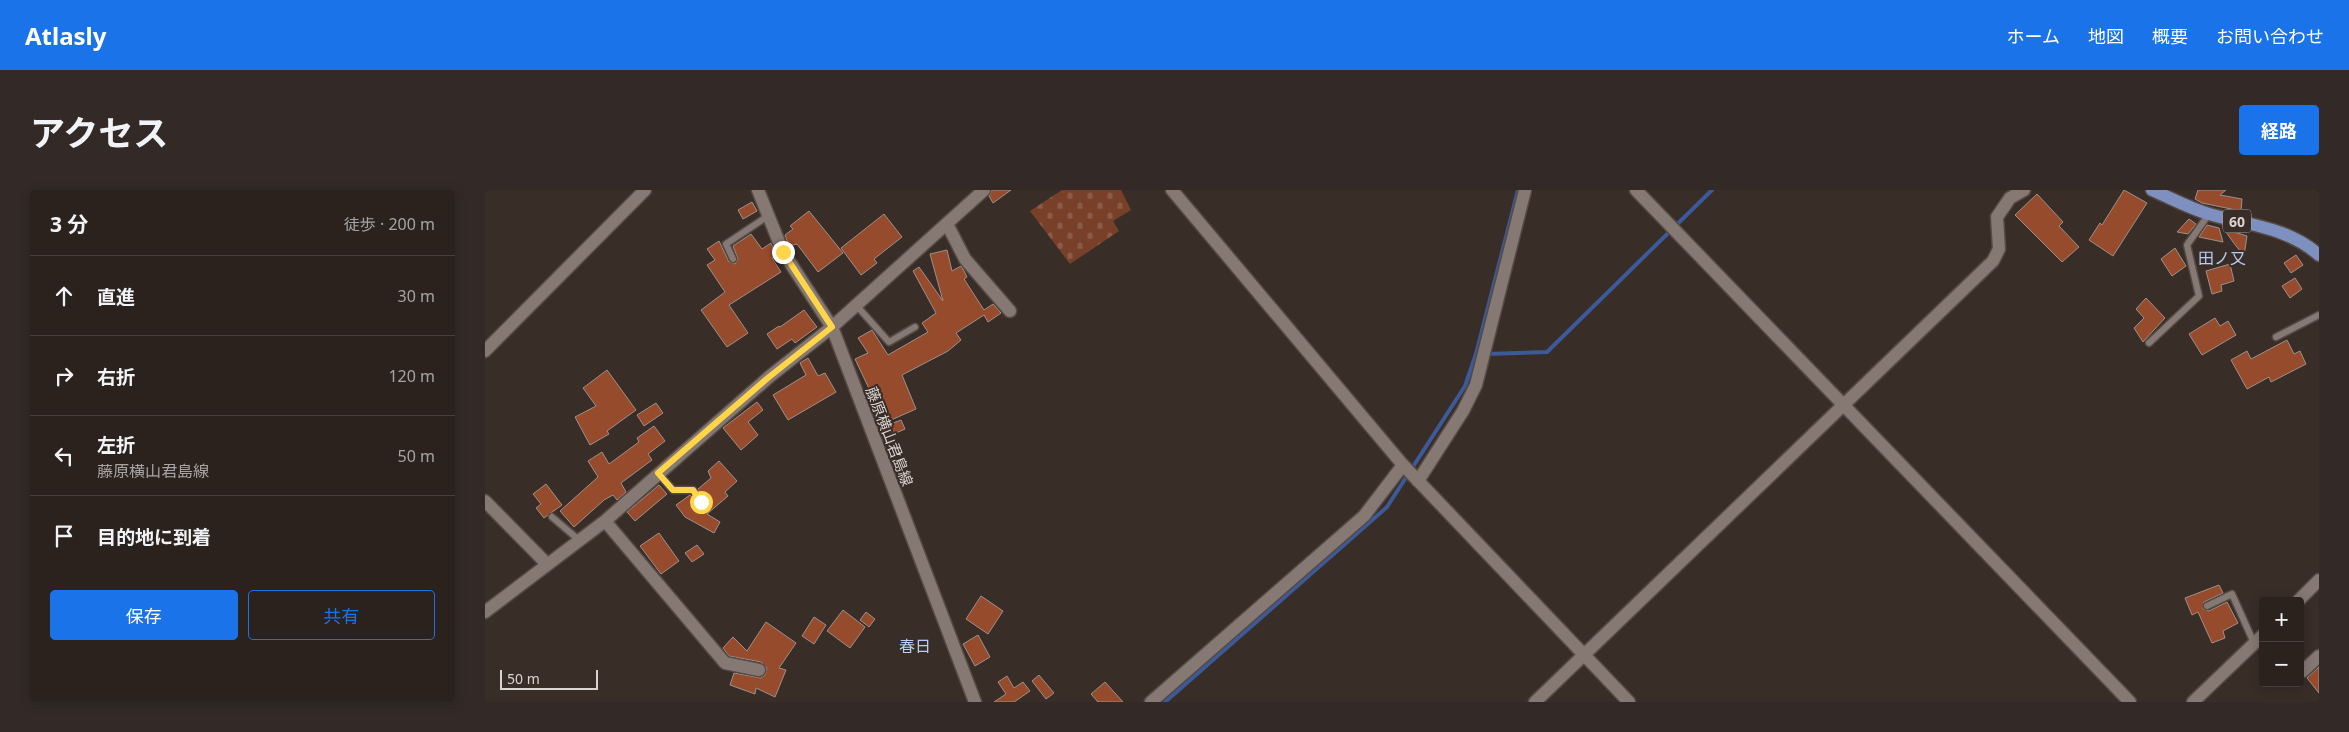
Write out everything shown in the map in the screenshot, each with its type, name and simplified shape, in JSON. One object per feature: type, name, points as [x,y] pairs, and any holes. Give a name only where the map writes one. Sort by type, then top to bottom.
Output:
[{"type":"main road","name":"60","points":[[2152,190],[2190,208],[2257,225],[2296,238],[2319,254]]},
{"type":"street","points":[[485,351],[645,190]]},
{"type":"street","name":"藤原横山君島線","points":[[758,190],[783,252],[832,327],[975,702]]},
{"type":"street","points":[[485,612],[605,521],[769,377],[832,327],[984,190]]},
{"type":"street","points":[[1172,190],[1403,466],[1629,702]]},
{"type":"street","points":[[1418,481],[1477,385],[1525,190]]},
{"type":"street","points":[[1636,190],[2130,702]]},
{"type":"street","points":[[1535,702],[1993,261],[1999,249],[1997,217],[2010,198],[2024,190]]},
{"type":"street","points":[[947,224],[965,259],[1010,311]]},
{"type":"street","points":[[1151,702],[1364,516],[1403,466]]},
{"type":"street","points":[[485,500],[547,564]]},
{"type":"street","points":[[605,521],[725,663],[759,670]]},
{"type":"street","points":[[2303,597],[2318,584]]},
{"type":"street","points":[[2193,702],[2258,639]]},
{"type":"street","points":[[2304,670],[2319,656]]},
{"type":"lane","points":[[2149,343],[2199,296],[2187,245],[2209,214]]},
{"type":"lane","points":[[733,259],[726,244],[768,216]]},
{"type":"lane","points":[[856,305],[889,342],[915,327]]},
{"type":"lane","points":[[2276,337],[2319,315]]},
{"type":"lane","points":[[658,473],[673,490],[693,490],[701,502]]},
{"type":"lane","points":[[551,517],[579,540]]},
{"type":"lane","points":[[2207,606],[2232,594],[2258,639]]},
{"type":"green space","points":[[1062,190],[1121,190],[1131,210],[1113,221],[1119,231],[1070,264],[1030,211]]},
{"type":"building","points":[[992,190],[1011,190],[993,203],[989,196]]},
{"type":"building","points":[[2124,190],[2147,203],[2113,256],[2089,240],[2100,223],[2102,225]]},
{"type":"building","points":[[2198,190],[2226,190],[2220,195],[2242,199],[2241,211],[2202,203],[2195,199]]},
{"type":"building","points":[[2037,194],[2063,222],[2059,226],[2079,247],[2062,262],[2015,215]]},
{"type":"building","points":[[752,202],[757,211],[743,219],[738,210]]},
{"type":"building","points":[[809,211],[843,253],[818,272],[797,244],[789,246],[785,235],[793,229],[790,226]]},
{"type":"building","points":[[884,214],[902,237],[874,259],[877,263],[861,275],[841,248]]},
{"type":"building","points":[[2189,219],[2196,224],[2188,234],[2177,232]]},
{"type":"building","points":[[2207,225],[2219,228],[2223,242],[2199,237]]},
{"type":"building","points":[[2224,229],[2247,236],[2244,256],[2233,242]]},
{"type":"building","points":[[751,234],[762,249],[771,243],[776,255],[772,258],[781,272],[729,305],[748,333],[727,347],[701,310],[725,292],[707,265],[715,260],[707,249],[719,241],[729,262],[735,264],[738,259],[733,246]]},
{"type":"building","points":[[2175,248],[2186,266],[2172,276],[2161,259]]},
{"type":"building","points":[[947,250],[952,271],[961,266],[967,277],[964,279],[984,310],[993,304],[1001,313],[988,322],[984,315],[956,333],[961,340],[948,351],[902,375],[916,409],[891,420],[884,405],[874,409],[870,398],[873,397],[855,359],[868,353],[858,338],[872,330],[888,355],[928,332],[922,323],[936,313],[913,271],[919,267],[943,301],[930,254]]},
{"type":"building","points":[[2296,255],[2303,265],[2291,273],[2284,263]]},
{"type":"building","points":[[2230,264],[2234,281],[2221,285],[2222,291],[2212,294],[2206,271]]},
{"type":"building","points":[[2295,278],[2302,289],[2290,298],[2282,286]]},
{"type":"building","points":[[2146,298],[2165,318],[2143,342],[2134,328],[2144,318],[2136,309]]},
{"type":"building","points":[[804,310],[817,327],[795,343],[792,339],[777,349],[767,334]]},
{"type":"building","points":[[2215,318],[2220,326],[2228,321],[2236,335],[2202,355],[2189,334]]},
{"type":"building","points":[[2287,340],[2294,354],[2300,351],[2306,364],[2271,382],[2269,377],[2247,389],[2231,360],[2247,351],[2251,359]]},
{"type":"building","points":[[808,358],[818,376],[825,373],[836,392],[788,420],[773,395],[806,375],[800,363]]},
{"type":"building","points":[[607,370],[636,410],[607,431],[609,434],[590,445],[575,417],[596,406],[583,388]]},
{"type":"building","points":[[757,402],[763,410],[748,422],[758,435],[741,450],[723,428]]},
{"type":"building","points":[[656,403],[663,413],[644,426],[637,415]]},
{"type":"building","points":[[901,420],[905,429],[885,438],[881,428]]},
{"type":"building","points":[[654,426],[665,441],[648,454],[652,460],[621,483],[626,492],[617,500],[613,495],[604,500],[574,527],[560,511],[598,477],[588,461],[602,452],[609,464],[639,442],[637,438]]},
{"type":"building","points":[[719,461],[737,481],[725,492],[728,496],[707,514],[720,522],[714,533],[685,517],[676,505],[690,495],[698,506],[704,506],[705,500],[698,489],[711,478],[708,471]]},
{"type":"building","points":[[546,484],[562,505],[544,518],[536,508],[541,504],[533,494]]},
{"type":"building","points":[[659,485],[667,494],[635,521],[627,512]]},
{"type":"building","points":[[659,533],[679,561],[661,574],[640,546]]},
{"type":"building","points":[[697,545],[704,554],[692,562],[685,553]]},
{"type":"building","points":[[2219,585],[2223,593],[2204,602],[2203,609],[2209,611],[2227,602],[2238,623],[2223,631],[2225,638],[2212,643],[2198,612],[2192,615],[2185,598]]},
{"type":"building","points":[[981,596],[1003,611],[988,634],[966,619]]},
{"type":"building","points":[[843,610],[865,627],[850,648],[827,631]]},
{"type":"building","points":[[866,612],[875,619],[869,627],[860,620]]},
{"type":"building","points":[[814,617],[826,625],[814,644],[802,636]]},
{"type":"building","points":[[766,622],[796,643],[779,668],[786,670],[775,697],[756,688],[755,694],[730,685],[734,673],[761,678],[765,675],[767,668],[761,662],[729,656],[723,648],[733,637],[747,651]]},
{"type":"building","points":[[978,635],[990,657],[975,666],[963,644]]},
{"type":"building","points":[[2319,667],[2319,693],[2307,678]]},
{"type":"building","points":[[1039,675],[1054,693],[1046,699],[1032,681]]},
{"type":"building","points":[[1007,676],[1014,688],[1023,682],[1030,691],[1014,702],[994,702],[1006,694],[998,682]]},
{"type":"building","points":[[1105,682],[1123,702],[1098,702],[1091,694]]},
{"type":"waterway","points":[[1165,702],[1387,507],[1465,386],[1476,354],[1518,190]]},
{"type":"waterway","points":[[1485,354],[1547,352],[1712,190]]},
{"type":"district","name":"田ノ又","points":[[2222,258]]},
{"type":"district","name":"春日","points":[[915,646]]},
{"type":"route","points":[[701,502],[693,490],[673,490],[658,473],[769,377],[832,327],[783,252]]}]
